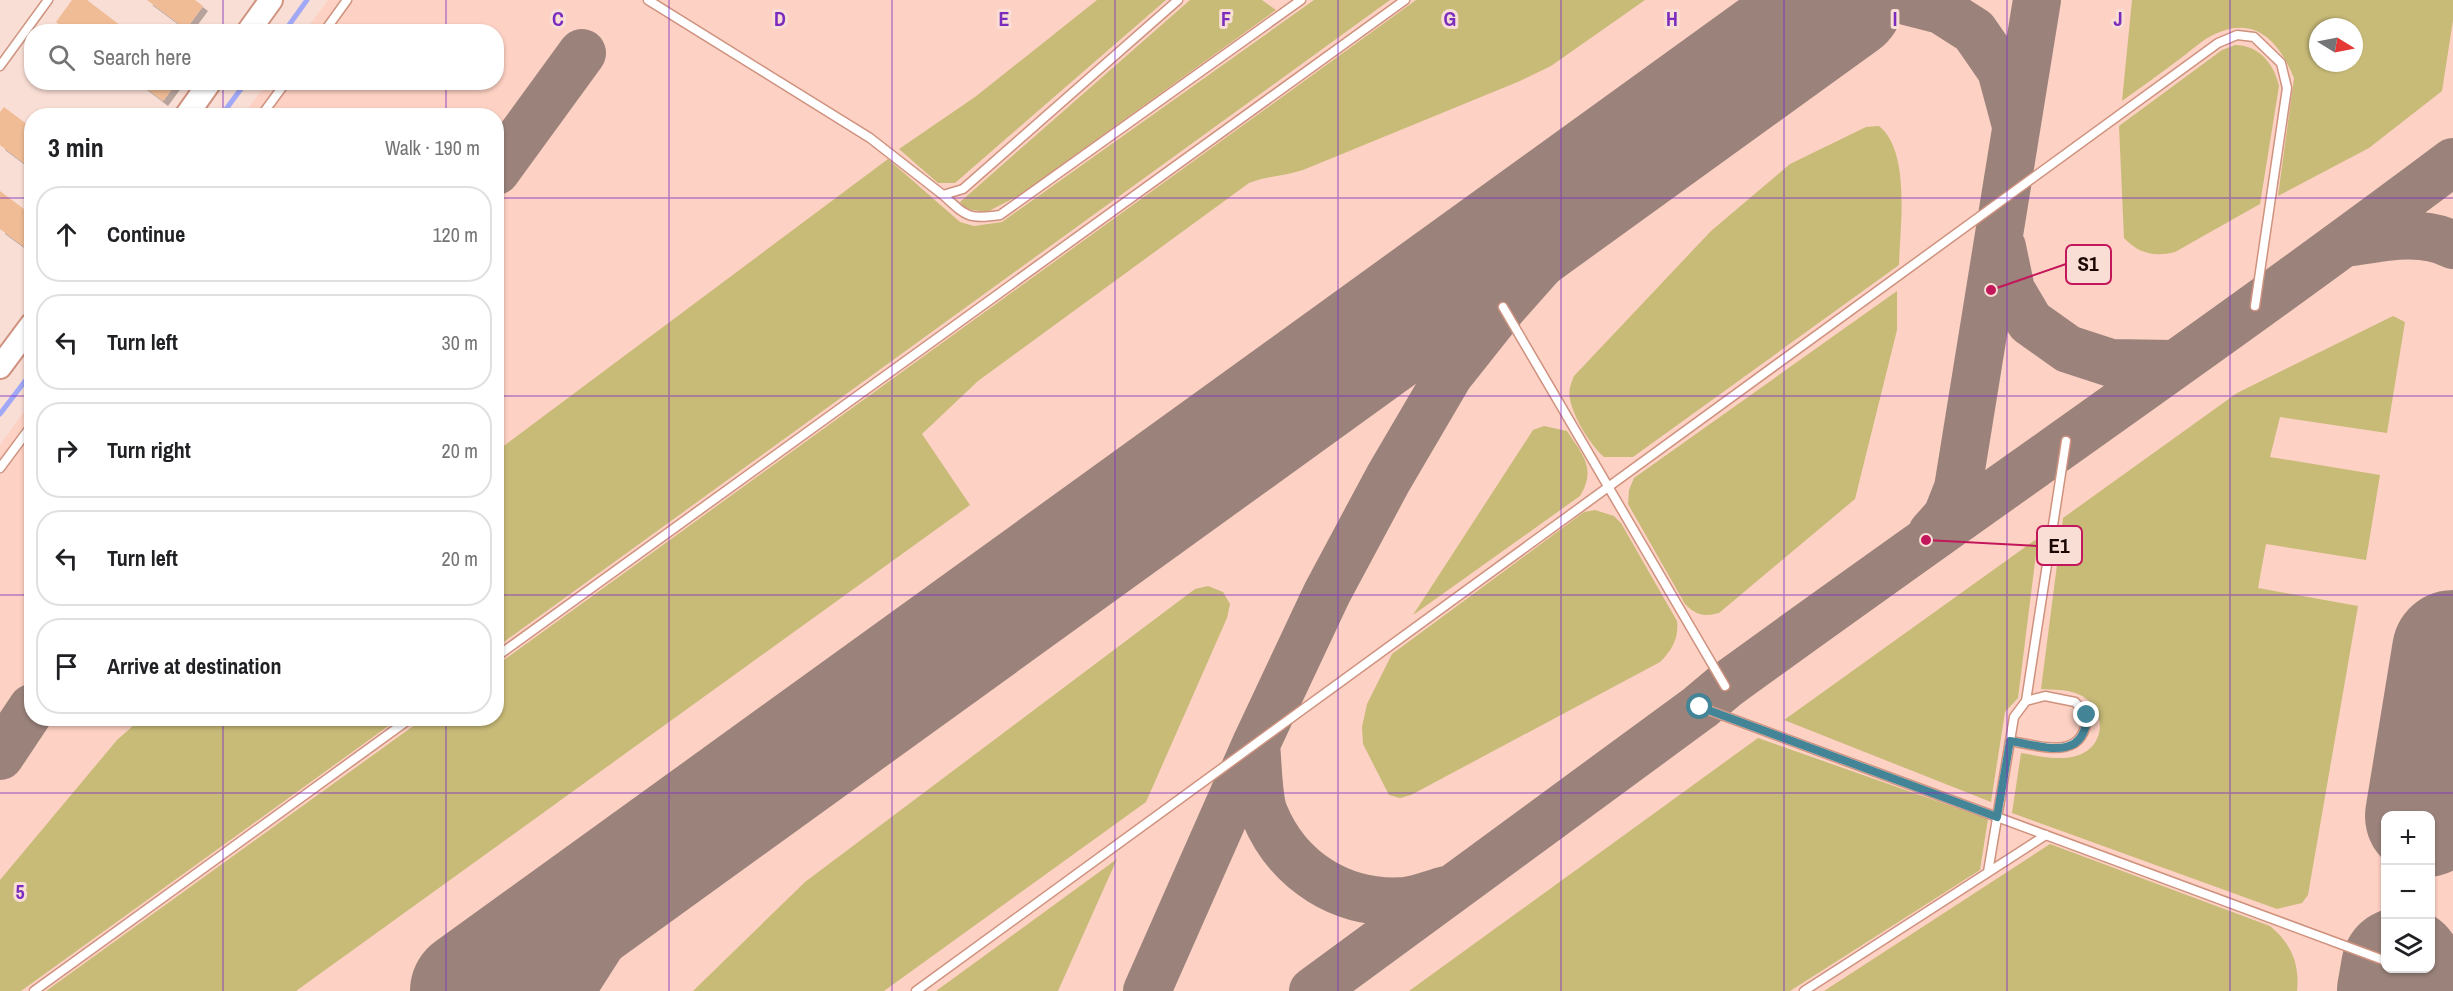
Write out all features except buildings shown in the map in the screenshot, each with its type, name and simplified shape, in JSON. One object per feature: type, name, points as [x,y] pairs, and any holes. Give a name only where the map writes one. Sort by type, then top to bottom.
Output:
[{"type":"street","points":[[254,24],[271,0]]},
{"type":"street","points":[[192,108],[204,90]]},
{"type":"street","points":[[0,367],[24,335]]},
{"type":"lane","points":[[31,24],[48,0]]},
{"type":"lane","points":[[330,24],[347,0]]},
{"type":"lane","points":[[648,0],[870,138],[965,215],[981,218],[1000,215],[1300,0]]},
{"type":"lane","points":[[943,195],[963,189],[1178,0]]},
{"type":"lane","points":[[504,651],[1405,0]]},
{"type":"lane","points":[[0,66],[24,33]]},
{"type":"lane","points":[[916,991],[2218,42],[2237,35],[2254,37],[2281,63],[2287,88],[2255,306]]},
{"type":"lane","points":[[267,108],[280,90]]},
{"type":"lane","points":[[1503,307],[1725,686]]},
{"type":"lane","points":[[0,468],[24,436]]},
{"type":"lane","points":[[1988,872],[2014,717],[2026,701],[2066,441]]},
{"type":"lane","points":[[2010,741],[2060,749],[2079,742],[2087,730],[2087,715],[2075,702],[2045,696],[2026,701]]},
{"type":"lane","points":[[1700,707],[2381,960]]},
{"type":"lane","points":[[34,991],[400,726]]},
{"type":"lane","points":[[1804,991],[2046,835]]},
{"type":"shaded area","points":[[328,0],[2453,0],[2453,991],[0,991],[0,445],[24,412],[24,726],[504,726],[504,108],[248,108],[262,90],[504,90],[504,24],[310,24]]},
{"type":"shaded area","points":[[1097,0],[1166,0],[955,183],[938,183],[899,149],[975,97]]},
{"type":"shaded area","points":[[1190,0],[1262,0],[1276,10],[1018,196],[987,212],[966,209],[960,202]]},
{"type":"shaded area","points":[[1314,0],[1390,0],[504,642],[504,446],[888,159],[960,222],[974,226],[1002,222]]},
{"type":"shaded area","points":[[1416,0],[1645,0],[1551,66],[1520,81],[1303,170],[1249,183],[978,381],[922,434],[970,505],[296,991],[46,991],[413,726],[504,726],[504,660]]},
{"type":"shaded area","points":[[2132,0],[2453,0],[2453,20],[2442,91],[2369,148],[2278,196],[2294,78],[2281,53],[2264,35],[2243,28],[2215,34],[2122,101]]},
{"type":"shaded area","points":[[2235,45],[2251,48],[2264,57],[2273,70],[2279,86],[2260,204],[2175,252],[2154,254],[2141,251],[2124,238],[2119,126],[2222,50]]},
{"type":"shaded area","points":[[1879,126],[1889,138],[1896,153],[1900,171],[1902,211],[1899,265],[1633,457],[1604,457],[1583,431],[1572,406],[1569,393],[1574,376],[1711,231],[1790,164],[1866,127]]},
{"type":"shaded area","points":[[1897,291],[1897,330],[1855,499],[1719,613],[1704,615],[1693,611],[1685,604],[1628,504],[1629,490],[1634,478]]},
{"type":"shaded area","points":[[2393,316],[2405,322],[2387,433],[2280,417],[2270,457],[2380,475],[2366,560],[2266,544],[2258,588],[2358,606],[2308,895],[2302,903],[2277,909],[2012,813],[2021,753],[2056,758],[2076,756],[2094,744],[2100,726],[2099,717],[2088,700],[2069,691],[2041,689],[2063,518],[2237,393]]},
{"type":"shaded area","points":[[1544,426],[1567,431],[1582,454],[1586,462],[1587,477],[1580,496],[1413,615],[1533,430]]},
{"type":"shaded area","points":[[1595,510],[1614,516],[1621,523],[1677,621],[1676,638],[1668,653],[1660,662],[1411,795],[1400,798],[1389,795],[1363,744],[1362,727],[1367,704],[1392,654],[1584,512]]},
{"type":"shaded area","points":[[2038,538],[2018,698],[2005,712],[1991,802],[1784,720]]},
{"type":"shaded area","points":[[1208,586],[1223,592],[1230,604],[1227,618],[1146,802],[884,991],[693,991],[805,882],[1195,589]]},
{"type":"shaded area","points":[[133,726],[388,726],[21,991],[0,991],[0,880],[117,740]]},
{"type":"shaded area","points":[[1758,738],[1988,819],[1980,870],[1790,991],[1409,991]]},
{"type":"shaded area","points":[[2050,844],[2270,926],[2289,947],[2297,972],[2297,991],[1824,991]]},
{"type":"shaded area","points":[[1117,859],[1058,991],[936,991]]},
{"type":"waterway","points":[[290,24],[307,0]]},
{"type":"waterway","points":[[227,108],[240,90]]},
{"type":"waterway","points":[[0,414],[24,382]]},
{"type":"taxiway","points":[[1835,5],[1893,0]]},
{"type":"taxiway","points":[[1902,0],[1941,10],[1974,31],[2001,70],[2015,122]]},
{"type":"taxiway","points":[[1932,533],[1947,516],[1958,488],[2037,0]]},
{"type":"taxiway","points":[[504,160],[582,53]]},
{"type":"taxiway","points":[[1147,991],[1256,744],[1327,593],[1388,479],[1449,375],[1503,307],[1550,254],[1696,106]]},
{"type":"taxiway","points":[[1313,991],[1700,707],[1725,686],[2272,295],[2453,162]]},
{"type":"taxiway","points":[[2346,243],[2386,237],[2414,236],[2428,237],[2453,245]]},
{"type":"taxiway","points":[[2002,247],[2011,290],[2030,322],[2068,349],[2111,363],[2174,364]]},
{"type":"taxiway","points":[[0,756],[24,720]]},
{"type":"taxiway","points":[[1256,745],[1259,790],[1264,813],[1274,834],[1287,852],[1320,881],[1361,898],[1383,901],[1406,901],[1446,890]]},
{"type":"taxiway","points":[[571,991],[658,855]]},
{"type":"runway","points":[[471,991],[1843,0]]},
{"type":"runway","points":[[2427,811],[2453,651]]},
{"type":"runway","points":[[2398,991],[2401,973]]},
{"type":"place","name":"S1","points":[[1991,290]]},
{"type":"place","name":"E1","points":[[1926,540]]},
{"type":"route","points":[[1700,707],[1997,817],[2010,741],[2060,749],[2079,742],[2087,730],[2087,715]]}]
